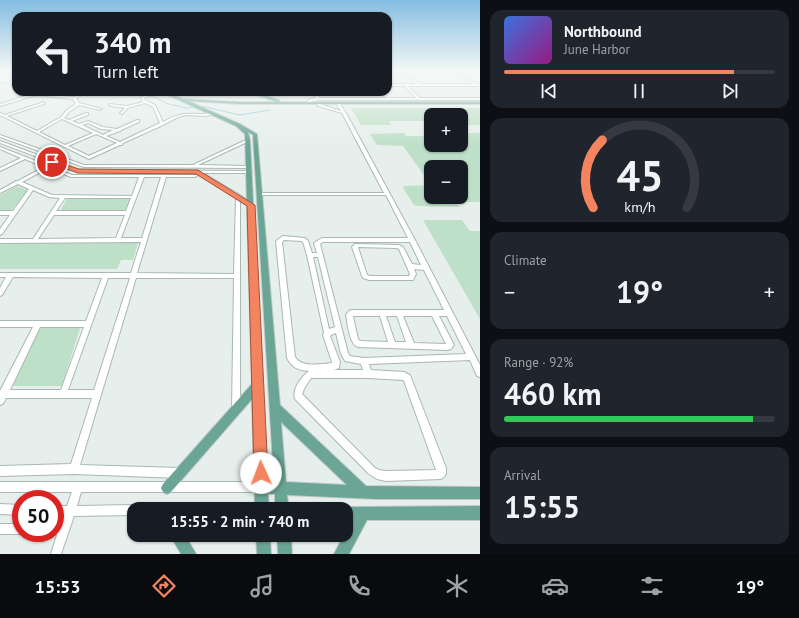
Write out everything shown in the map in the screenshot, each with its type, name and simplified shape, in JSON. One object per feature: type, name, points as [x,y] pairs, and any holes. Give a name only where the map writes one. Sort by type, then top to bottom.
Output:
[{"type":"main road","points":[[172,96],[255,134],[281,502]]},
{"type":"main road","points":[[258,96],[259,104]]},
{"type":"main road","points":[[267,96],[287,103]]},
{"type":"main road","points":[[182,100],[259,104],[339,104]]},
{"type":"main road","points":[[259,104],[480,104]]},
{"type":"main road","points":[[238,125],[247,134],[250,169],[262,502]]},
{"type":"main road","points":[[167,488],[258,385]]},
{"type":"main road","points":[[274,407],[363,492]]},
{"type":"main road","points":[[262,487],[363,492],[480,493]]},
{"type":"main road","points":[[353,514],[480,513]]},
{"type":"main road","points":[[341,554],[363,514]]},
{"type":"main road","points":[[181,542],[189,554]]},
{"type":"main road","points":[[263,542],[264,554]]},
{"type":"main road","points":[[284,542],[285,554]]},
{"type":"street","points":[[0,105],[29,96]]},
{"type":"street","points":[[54,96],[74,98],[78,96]]},
{"type":"street","points":[[145,102],[142,98],[148,96]]},
{"type":"street","points":[[416,96],[419,99]]},
{"type":"street","points":[[74,98],[78,104],[100,109]]},
{"type":"street","points":[[308,103],[311,100],[318,99],[480,99]]},
{"type":"street","points":[[111,105],[127,107],[145,102],[154,106],[162,124]]},
{"type":"street","points":[[0,119],[43,103]]},
{"type":"street","points":[[37,132],[62,118],[68,111],[78,104]]},
{"type":"street","points":[[339,104],[412,240],[480,373]]},
{"type":"street","points":[[320,105],[344,113]]},
{"type":"street","points":[[122,113],[127,107]]},
{"type":"street","points":[[0,114],[89,158]]},
{"type":"street","points":[[70,121],[87,114]]},
{"type":"street","points":[[79,164],[181,115],[211,114]]},
{"type":"street","points":[[62,118],[122,144]]},
{"type":"street","points":[[103,136],[138,121]]},
{"type":"street","points":[[80,125],[88,122],[102,128],[119,130]]},
{"type":"street","points":[[65,146],[96,133]]},
{"type":"street","points":[[0,136],[79,164],[95,166],[195,166],[250,169]]},
{"type":"street","points":[[195,166],[248,140]]},
{"type":"street","points":[[0,142],[78,171],[198,172],[250,169]]},
{"type":"street","points":[[1,148],[10,146]]},
{"type":"street","points":[[1,148],[47,167],[74,176],[205,176]]},
{"type":"street","points":[[0,170],[24,158]]},
{"type":"street","points":[[0,192],[47,167]]},
{"type":"street","points":[[198,172],[251,205]]},
{"type":"street","points":[[118,240],[142,176]]},
{"type":"street","points":[[74,469],[164,176]]},
{"type":"street","points":[[18,182],[48,196],[134,197]]},
{"type":"street","points":[[0,232],[31,189]]},
{"type":"street","points":[[260,194],[387,194]]},
{"type":"street","points":[[236,410],[236,276],[238,196]]},
{"type":"street","points":[[35,240],[63,197]]},
{"type":"street","points":[[0,213],[14,213]]},
{"type":"street","points":[[53,213],[128,213]]},
{"type":"street","points":[[283,238],[303,239],[310,255],[327,333],[326,335],[336,362],[336,365],[333,367],[298,367],[292,363],[279,241],[283,238]]},
{"type":"street","points":[[0,241],[145,240]]},
{"type":"street","points":[[412,240],[322,240],[317,243],[345,354],[348,358],[364,361],[471,357]]},
{"type":"street","points":[[357,245],[397,246],[401,248],[410,266],[413,274],[411,278],[369,278],[365,276],[355,247],[357,245]]},
{"type":"street","points":[[310,255],[320,255]]},
{"type":"street","points":[[410,266],[426,268]]},
{"type":"street","points":[[0,276],[236,276]]},
{"type":"street","points":[[0,293],[11,276]]},
{"type":"street","points":[[63,394],[106,276]]},
{"type":"street","points":[[434,313],[450,345],[448,347],[411,344],[358,344],[355,341],[349,316],[351,313],[434,313],[448,313]]},
{"type":"street","points":[[382,313],[392,344]]},
{"type":"street","points":[[399,313],[411,344]]},
{"type":"street","points":[[0,324],[88,324]]},
{"type":"street","points":[[38,324],[2,397],[97,394]]},
{"type":"street","points":[[327,333],[339,330]]},
{"type":"street","points":[[364,361],[368,374]]},
{"type":"street","points":[[312,374],[368,374],[401,375],[407,378],[441,468],[441,474],[386,476],[377,474],[372,471],[298,396],[298,391],[307,377],[312,374]]},
{"type":"street","points":[[0,471],[74,469],[180,473]]},
{"type":"street","points":[[0,487],[262,487]]},
{"type":"street","points":[[64,522],[70,512],[78,488]]},
{"type":"street","points":[[0,509],[12,510]]},
{"type":"street","points":[[64,512],[127,510]]},
{"type":"street","points":[[0,529],[12,529]]},
{"type":"street","points":[[56,554],[58,542]]},
{"type":"green space","points":[[351,108],[424,108],[424,121],[389,121],[391,125],[361,125]]},
{"type":"green space","points":[[468,108],[480,108],[480,125],[468,125]]},
{"type":"green space","points":[[404,133],[406,136],[424,136],[424,152],[468,152],[468,133],[480,133],[480,202],[468,202],[468,160],[424,160],[424,175],[403,146],[377,145],[370,134]]},
{"type":"green space","points":[[424,185],[424,204],[457,204],[459,207],[414,205],[403,188],[404,186]]},
{"type":"green space","points":[[17,186],[28,190],[11,211],[0,211],[0,195]]},
{"type":"green space","points":[[67,199],[131,199],[126,211],[60,211]]},
{"type":"green space","points":[[423,220],[462,220],[470,231],[480,231],[480,319]]},
{"type":"green space","points":[[0,242],[138,243],[133,260],[121,260],[117,269],[0,269]]},
{"type":"green space","points":[[81,325],[62,386],[10,386],[38,327]]},
{"type":"waterway","points":[[151,96],[169,104],[186,108],[202,106],[239,115],[270,110]]},
{"type":"route","points":[[52,162],[78,171],[198,172],[251,205],[261,473]]}]
